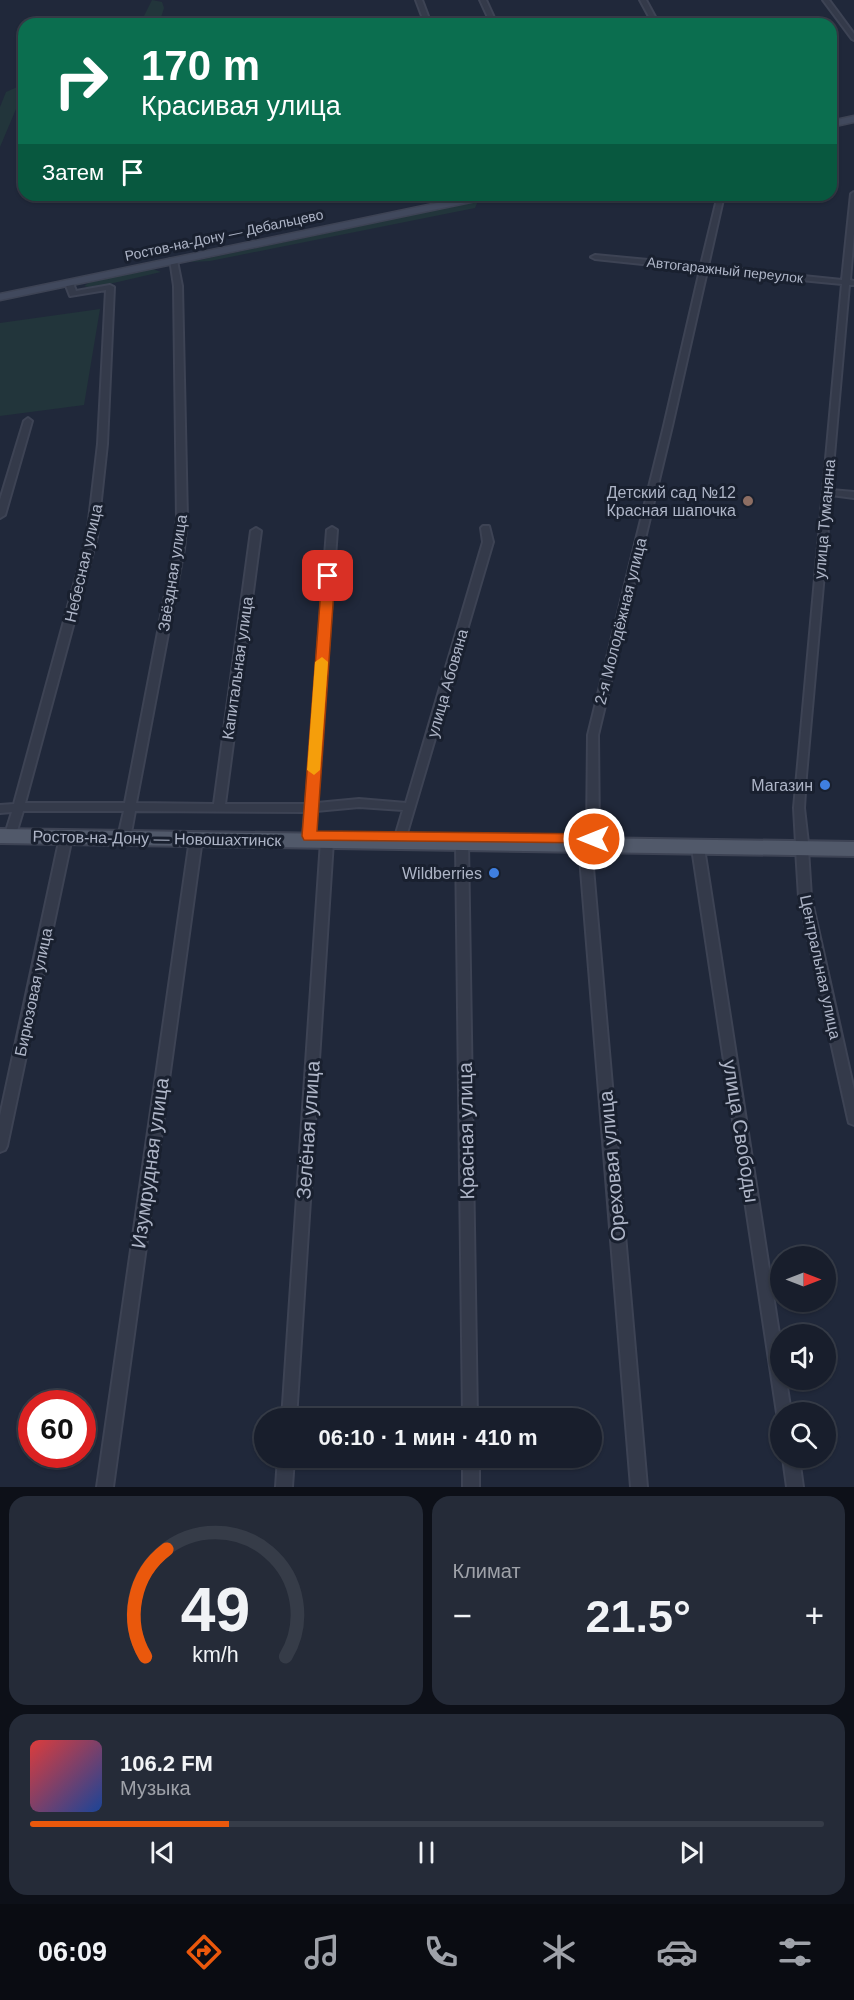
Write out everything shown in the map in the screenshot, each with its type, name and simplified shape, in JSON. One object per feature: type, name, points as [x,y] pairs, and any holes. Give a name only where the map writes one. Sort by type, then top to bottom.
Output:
[{"type":"main road","name":"Ростов-на-Дону — Новошахтинск","points":[[4,833],[125,833],[462,843],[589,842],[698,848],[854,844]]},
{"type":"main road","name":"Ростов-на-Дону — Новошахтинск","points":[[4,833],[66,837],[196,839],[401,837],[854,849]]},
{"type":"street","points":[[419,0],[426,18]]},
{"type":"street","points":[[483,0],[491,18]]},
{"type":"street","points":[[643,0],[653,18]]},
{"type":"street","points":[[826,0],[854,38]]},
{"type":"street","points":[[837,123],[854,119]]},
{"type":"street","name":"улица Туманяна","points":[[802,846],[798,808],[826,492],[850,283],[854,194]]},
{"type":"street","name":"Ростов-на-Дону — Дебальцево","points":[[0,297],[461,201]]},
{"type":"street","name":"2-я Молодёжная улица","points":[[589,842],[593,735],[720,201]]},
{"type":"street","name":"Автогаражный переулок","points":[[595,257],[850,283]]},
{"type":"street","name":"Звёздная улица","points":[[125,833],[179,549],[182,519],[177,273],[173,261]]},
{"type":"street","name":"Небесная улица","points":[[4,833],[18,807],[92,537],[99,493],[106,406],[110,287],[73,294],[69,283]]},
{"type":"street","points":[[0,515],[28,421]]},
{"type":"street","points":[[826,492],[854,495]]},
{"type":"street","name":"улица Абовяна","points":[[401,837],[488,542],[486,528]]},
{"type":"street","name":"Зелёная улица","points":[[290,1408],[318,838],[311,808],[332,530]]},
{"type":"street","name":"Капитальная улица","points":[[219,806],[256,531]]},
{"type":"street","points":[[0,809],[219,806],[311,808],[353,802],[410,807]]},
{"type":"street","name":"Бирюзовая улица","points":[[0,1146],[66,837]]},
{"type":"street","name":"Изумрудная улица","points":[[105,1487],[196,839]]},
{"type":"street","name":"Ореховая улица","points":[[589,842],[639,1487]]},
{"type":"street","name":"Красная улица","points":[[462,843],[470,1408]]},
{"type":"street","name":"Центральная улица","points":[[802,846],[805,897],[854,1119]]},
{"type":"street","name":"улица Свободы","points":[[698,848],[782,1402]]},
{"type":"street","points":[[284,1487],[285,1468]]},
{"type":"street","points":[[471,1468],[471,1487]]},
{"type":"street","points":[[792,1468],[795,1487]]},
{"type":"shaded area","points":[[152,0],[162,2],[164,8],[161,18],[143,18]]},
{"type":"shaded area","points":[[18,87],[18,104],[0,147],[0,107],[6,92]]},
{"type":"shaded area","points":[[478,201],[475,208],[210,261],[190,262]]},
{"type":"shaded area","points":[[153,269],[161,272],[92,288],[84,286],[90,282]]},
{"type":"shaded area","points":[[100,309],[84,405],[0,416],[0,323]]},
{"type":"slow traffic","points":[[314,770],[322,662]]},
{"type":"place","name":"Детский сад №12 Красная шапочка","points":[[748,501]]},
{"type":"place","name":"Магазин","points":[[825,785]]},
{"type":"place","name":"Wildberries","points":[[494,873]]},
{"type":"route","points":[[328,576],[309,836],[594,839]]}]
